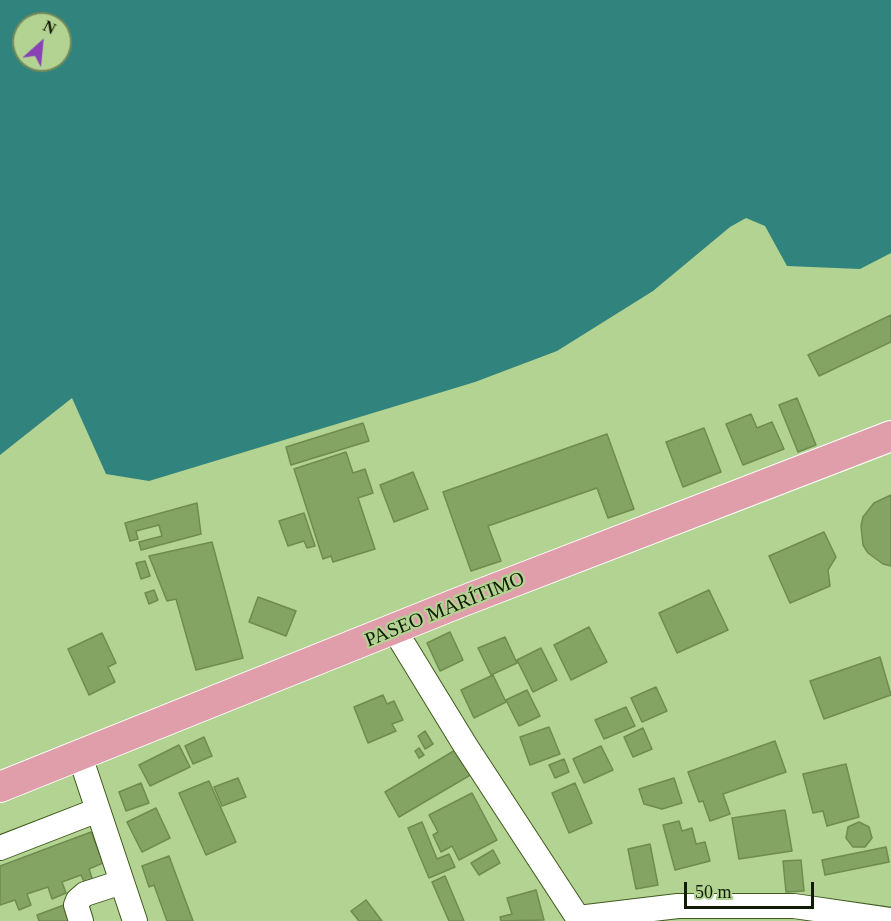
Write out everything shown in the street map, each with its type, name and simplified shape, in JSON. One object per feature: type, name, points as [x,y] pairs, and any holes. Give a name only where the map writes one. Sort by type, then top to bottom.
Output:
[{"type":"main road","name":"PASEO MARÍTIMO","points":[[0,787],[394,629],[891,436]]},
{"type":"street","points":[[394,629],[465,745],[579,919],[678,906],[794,906],[891,920]]},
{"type":"street","points":[[80,756],[135,921]]},
{"type":"street","points":[[0,848],[98,810]]},
{"type":"street","points":[[81,921],[76,905],[78,900],[85,894],[122,882]]},
{"type":"water","points":[[0,0],[891,0],[891,253],[860,269],[787,266],[765,226],[746,218],[730,227],[653,291],[557,351],[475,382],[149,481],[106,474],[72,398],[0,455]]},
{"type":"building","points":[[891,315],[891,342],[819,376],[808,355]]},
{"type":"building","points":[[797,398],[816,445],[798,452],[779,405]]},
{"type":"building","points":[[751,414],[757,428],[772,422],[784,449],[743,465],[726,424]]},
{"type":"building","points":[[363,423],[369,441],[291,465],[286,447]]},
{"type":"building","points":[[704,428],[721,472],[683,487],[666,442]]},
{"type":"building","points":[[607,434],[634,509],[608,518],[597,488],[488,526],[501,561],[471,571],[443,492]]},
{"type":"building","points":[[346,452],[353,473],[365,469],[373,493],[358,498],[375,549],[333,562],[331,556],[323,559],[294,469]]},
{"type":"building","points":[[413,472],[428,509],[394,522],[380,485]]},
{"type":"building","points":[[891,495],[891,566],[883,564],[868,553],[863,545],[861,526],[863,517],[874,503]]},
{"type":"building","points":[[197,503],[201,534],[141,550],[139,542],[162,536],[159,525],[136,531],[138,539],[130,541],[125,523]]},
{"type":"building","points":[[304,513],[315,546],[307,548],[304,541],[288,546],[279,521]]},
{"type":"building","points":[[824,532],[836,557],[828,570],[830,586],[790,603],[769,556]]},
{"type":"building","points":[[212,542],[243,658],[196,670],[176,599],[167,601],[149,556]]},
{"type":"building","points":[[145,561],[150,576],[141,579],[136,563]]},
{"type":"building","points":[[154,590],[158,600],[149,604],[145,593]]},
{"type":"building","points":[[709,590],[728,630],[677,653],[659,613]]},
{"type":"building","points":[[258,597],[296,611],[286,636],[249,622]]},
{"type":"building","points":[[589,627],[607,662],[571,680],[554,645]]},
{"type":"building","points":[[450,632],[463,660],[440,671],[427,643]]},
{"type":"building","points":[[102,633],[116,663],[108,667],[115,682],[89,695],[68,649]]},
{"type":"building","points":[[505,637],[517,663],[491,675],[478,648]]},
{"type":"building","points":[[541,648],[557,680],[533,692],[517,660]]},
{"type":"building","points":[[880,657],[891,695],[824,719],[810,681]]},
{"type":"building","points":[[493,675],[506,702],[474,718],[461,690]]},
{"type":"building","points":[[656,687],[667,711],[642,722],[631,698]]},
{"type":"building","points":[[527,690],[540,716],[519,726],[506,700]]},
{"type":"building","points":[[383,695],[387,704],[394,701],[403,720],[392,724],[396,731],[368,743],[354,707]]},
{"type":"building","points":[[626,707],[635,726],[604,739],[595,720]]},
{"type":"building","points":[[549,727],[560,754],[530,765],[520,737]]},
{"type":"building","points":[[643,728],[652,749],[633,757],[624,737]]},
{"type":"building","points":[[425,731],[433,744],[425,749],[418,736]]},
{"type":"building","points":[[204,737],[212,756],[193,764],[185,746]]},
{"type":"building","points":[[775,741],[786,772],[723,794],[730,814],[710,821],[703,801],[699,802],[688,772]]},
{"type":"building","points":[[179,745],[190,767],[150,786],[139,765]]},
{"type":"building","points":[[601,746],[613,770],[584,783],[573,759]]},
{"type":"building","points":[[419,748],[424,755],[419,758],[415,751]]},
{"type":"building","points":[[457,749],[472,774],[399,817],[385,792]]},
{"type":"building","points":[[564,759],[569,772],[555,778],[549,765]]},
{"type":"building","points":[[846,764],[859,817],[827,826],[823,811],[813,813],[803,774]]},
{"type":"building","points":[[238,778],[246,797],[222,806],[214,787]]},
{"type":"building","points":[[674,778],[682,803],[662,809],[644,804],[639,789]]},
{"type":"building","points":[[209,781],[236,842],[206,855],[179,793]]},
{"type":"building","points":[[141,783],[149,803],[126,811],[119,792]]},
{"type":"building","points":[[575,783],[592,823],[569,833],[552,793]]},
{"type":"building","points":[[472,793],[497,840],[459,860],[452,846],[441,852],[433,835],[438,832],[429,815]]},
{"type":"building","points":[[156,808],[170,838],[142,852],[127,822]]},
{"type":"building","points":[[785,810],[792,851],[739,859],[732,818]]},
{"type":"building","points":[[679,821],[682,831],[692,828],[696,844],[705,842],[710,861],[675,870],[663,825]]},
{"type":"building","points":[[422,822],[437,859],[449,854],[455,867],[429,878],[408,828]]},
{"type":"building","points":[[859,822],[869,827],[872,838],[865,847],[853,847],[846,838],[848,827]]},
{"type":"building","points":[[91,832],[103,863],[89,869],[93,881],[85,884],[81,875],[62,882],[66,893],[52,899],[48,887],[27,894],[31,905],[19,910],[15,900],[0,905],[0,866]]},
{"type":"building","points":[[650,844],[658,885],[636,889],[628,849]]},
{"type":"building","points":[[886,847],[889,862],[825,875],[822,860]]},
{"type":"building","points":[[493,850],[500,863],[479,875],[471,863]]},
{"type":"building","points":[[169,856],[193,921],[167,921],[154,885],[149,887],[142,866]]},
{"type":"building","points":[[801,860],[804,891],[786,892],[783,861]]},
{"type":"building","points":[[445,876],[464,921],[449,921],[432,882]]},
{"type":"building","points":[[536,890],[544,920],[501,921],[500,917],[512,914],[507,898]]},
{"type":"building","points":[[366,900],[382,921],[359,921],[351,911]]},
{"type":"building","points":[[64,905],[71,921],[39,921],[37,915]]}]
